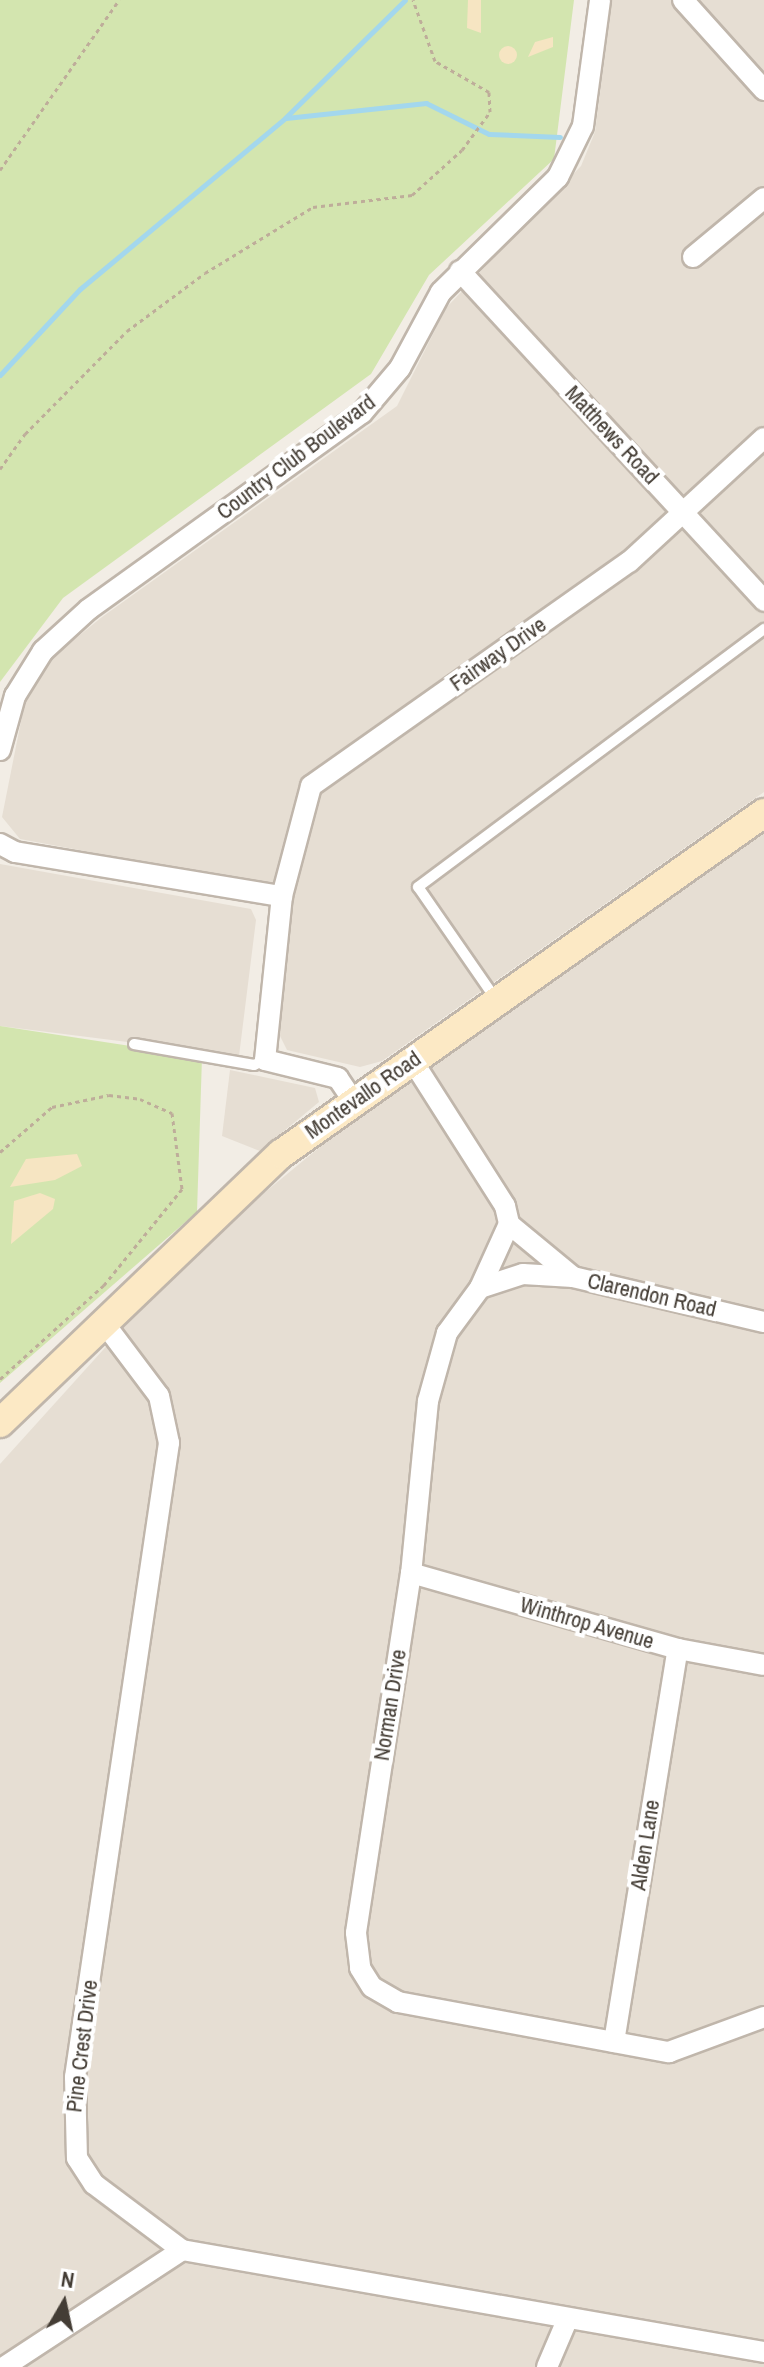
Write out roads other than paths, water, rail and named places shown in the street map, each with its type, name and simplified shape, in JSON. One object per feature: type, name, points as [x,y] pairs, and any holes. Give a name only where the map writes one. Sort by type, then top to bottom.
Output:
[{"type":"main road","name":"Montevallo Road","points":[[0,1423],[206,1219],[352,1099],[764,813]]},
{"type":"street","name":"Country Club Boulevard","points":[[0,750],[15,696],[43,651],[89,609],[362,413],[460,271],[570,162],[583,126],[600,0]]},
{"type":"street","points":[[683,0],[764,90]]},
{"type":"street","points":[[693,257],[764,198]]},
{"type":"street","name":"Matthews Road","points":[[460,271],[764,601]]},
{"type":"street","name":"Fairway Drive","points":[[282,896],[311,786],[629,562],[764,438]]},
{"type":"street","points":[[0,844],[15,852],[282,896],[265,1060],[338,1078],[352,1099]]},
{"type":"street","points":[[412,1060],[505,1206],[509,1224]]},
{"type":"street","name":"Clarendon Road","points":[[509,1224],[573,1277],[764,1322]]},
{"type":"street","name":"Norman Drive","points":[[509,1224],[480,1288],[447,1333],[428,1401],[411,1573],[356,1933],[360,1968],[372,1987],[398,2002],[669,2052],[764,2017]]},
{"type":"street","points":[[480,1288],[523,1274],[573,1277]]},
{"type":"street","name":"Pine Crest Drive","points":[[104,1323],[159,1396],[169,1443],[71,2137],[94,2184],[182,2250],[764,2352]]},
{"type":"street","name":"Winthrop Avenue","points":[[411,1573],[678,1649],[764,1665]]},
{"type":"street","name":"Alden Lane","points":[[614,2042],[678,1649]]},
{"type":"street","points":[[4,2367],[182,2250]]},
{"type":"street","points":[[547,2367],[568,2318]]},
{"type":"lane","points":[[495,998],[418,887],[764,629]]},
{"type":"lane","points":[[134,1044],[254,1065],[265,1060]]},
{"type":"waterway","points":[[0,375],[80,289],[285,118],[405,0]]},
{"type":"waterway","points":[[286,118],[426,103],[489,134],[560,137]]}]
